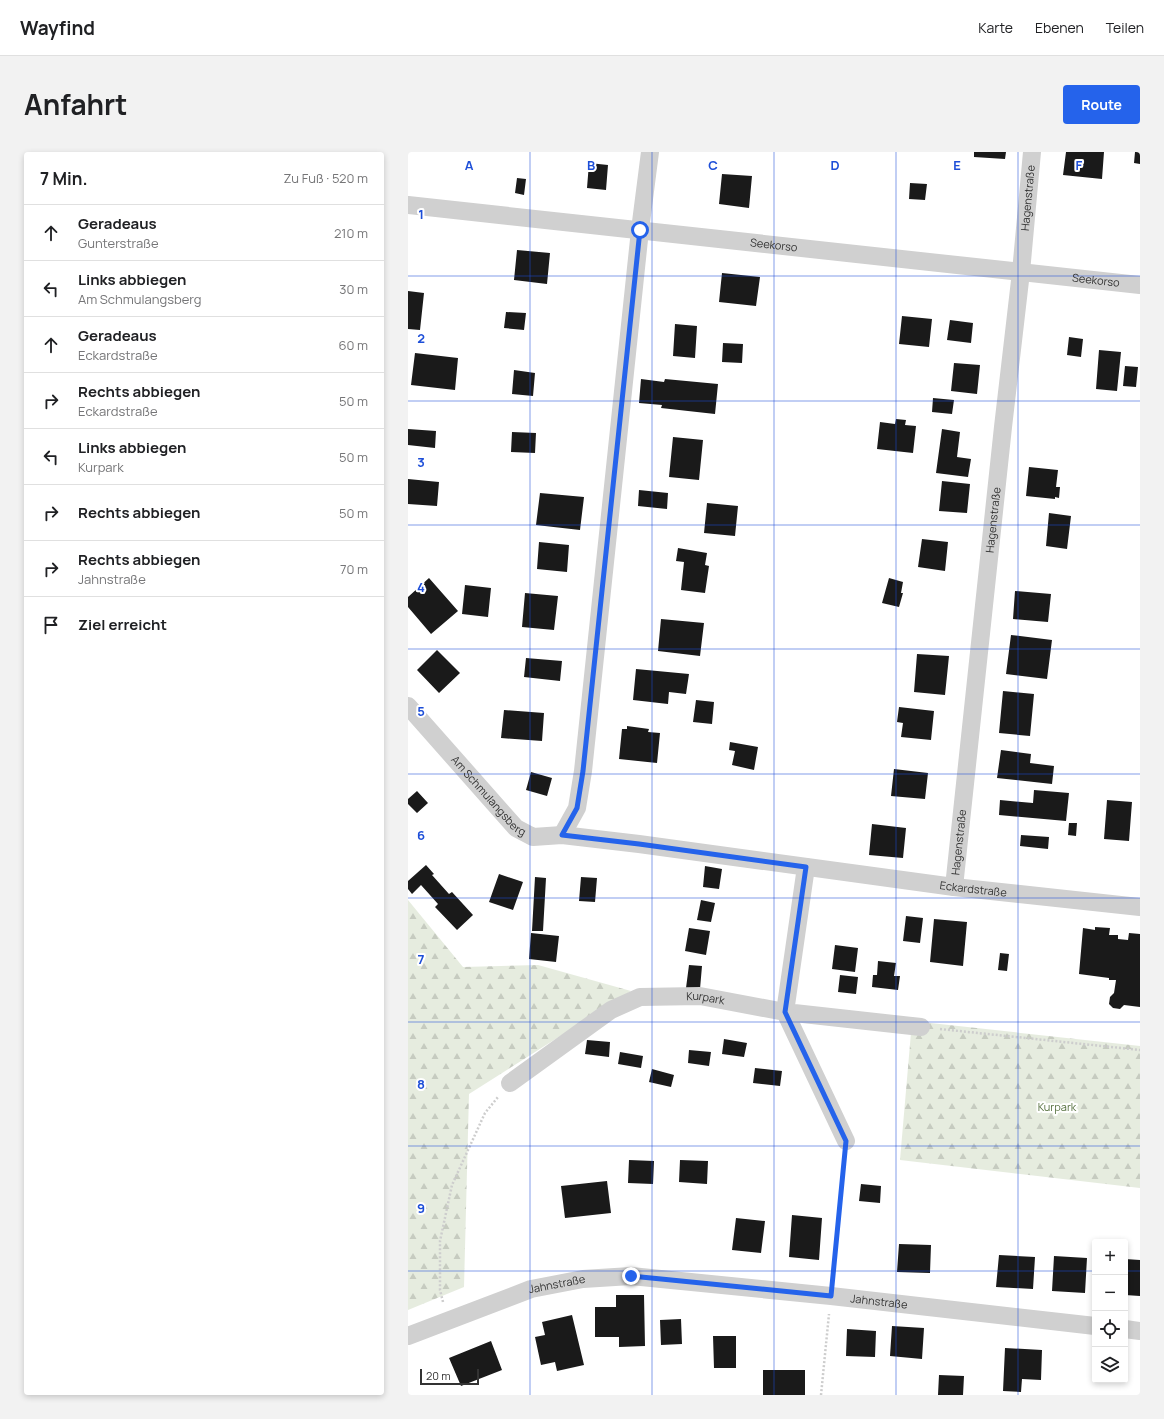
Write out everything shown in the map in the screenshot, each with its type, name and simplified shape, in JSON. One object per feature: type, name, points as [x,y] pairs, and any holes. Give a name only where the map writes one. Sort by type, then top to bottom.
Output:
[{"type":"street","points":[[562,835],[577,808],[583,771],[640,230],[650,152]]},
{"type":"street","name":"Hagenstraße","points":[[954,887],[1021,272],[1032,152]]},
{"type":"street","name":"Seekorso","points":[[408,205],[1140,285]]},
{"type":"street","name":"Am Schmulangsberg","points":[[408,706],[516,828],[533,837],[562,835],[639,844]]},
{"type":"street","name":"Eckardstraße","points":[[639,844],[954,887],[1140,907]]},
{"type":"street","points":[[806,867],[785,1012],[846,1141]]},
{"type":"street","name":"Kurpark","points":[[510,1083],[611,1010],[640,997],[700,996],[785,1012]]},
{"type":"street","points":[[785,1012],[921,1027]]},
{"type":"street","name":"Jahnstraße","points":[[408,1336],[531,1289],[583,1279],[631,1276],[831,1296],[1092,1326]]},
{"type":"street","points":[[1128,1329],[1140,1331]]},
{"type":"path","points":[[921,1027],[1140,1050]]},
{"type":"path","points":[[448,1320],[440,1290],[440,1241],[452,1185],[485,1113],[510,1083]]},
{"type":"path","points":[[821,1395],[846,1141]]},
{"type":"green space","points":[[408,900],[463,967],[538,965],[631,991],[469,1094],[464,1287],[408,1310]]},
{"type":"green space","name":"Kurpark","points":[[912,1021],[1140,1046],[1140,1188],[900,1160]]},
{"type":"building","points":[[974,152],[1006,152],[1005,159],[974,157]]},
{"type":"building","points":[[1066,152],[1104,152],[1102,179],[1063,175]]},
{"type":"building","points":[[1135,152],[1140,152],[1140,164],[1134,163]]},
{"type":"building","points":[[589,163],[608,165],[606,190],[587,188]]},
{"type":"building","points":[[722,174],[752,176],[749,208],[719,204]]},
{"type":"building","points":[[517,178],[526,179],[524,195],[515,193]]},
{"type":"building","points":[[910,183],[927,184],[925,200],[909,199]]},
{"type":"building","points":[[517,250],[550,253],[547,284],[514,280]]},
{"type":"building","points":[[722,273],[760,277],[756,306],[719,302]]},
{"type":"building","points":[[408,291],[424,293],[420,330],[408,329]]},
{"type":"building","points":[[506,312],[526,313],[524,330],[504,328]]},
{"type":"building","points":[[902,316],[932,319],[929,347],[899,344]]},
{"type":"building","points":[[950,320],[973,323],[971,343],[947,340]]},
{"type":"building","points":[[675,324],[697,326],[695,358],[673,356]]},
{"type":"building","points":[[1069,337],[1083,339],[1081,357],[1067,355]]},
{"type":"building","points":[[723,343],[743,344],[742,363],[722,362]]},
{"type":"building","points":[[1099,350],[1121,352],[1117,391],[1096,389]]},
{"type":"building","points":[[415,353],[458,358],[455,390],[411,385]]},
{"type":"building","points":[[954,363],[980,365],[977,394],[951,391]]},
{"type":"building","points":[[1125,366],[1138,367],[1136,387],[1123,386]]},
{"type":"building","points":[[514,370],[535,373],[533,396],[512,394]]},
{"type":"building","points":[[641,379],[664,382],[665,379],[718,384],[715,414],[661,408],[662,405],[639,403]]},
{"type":"building","points":[[933,398],[954,400],[952,414],[932,412]]},
{"type":"building","points":[[896,419],[906,420],[905,425],[916,426],[913,453],[877,449],[880,422],[895,424]]},
{"type":"building","points":[[408,429],[436,431],[435,448],[408,445]]},
{"type":"building","points":[[942,429],[960,432],[957,457],[971,459],[968,477],[936,473]]},
{"type":"building","points":[[512,432],[536,433],[535,453],[511,452]]},
{"type":"building","points":[[673,437],[703,440],[699,480],[669,477]]},
{"type":"building","points":[[1029,467],[1058,470],[1056,487],[1060,487],[1059,498],[1055,497],[1055,499],[1026,496]]},
{"type":"building","points":[[408,479],[439,482],[437,506],[408,504]]},
{"type":"building","points":[[942,481],[970,484],[967,513],[939,511]]},
{"type":"building","points":[[639,490],[668,493],[667,509],[638,506]]},
{"type":"building","points":[[540,493],[584,497],[580,530],[536,525]]},
{"type":"building","points":[[707,503],[738,506],[735,536],[704,533]]},
{"type":"building","points":[[1049,513],[1071,516],[1067,549],[1046,546]]},
{"type":"building","points":[[922,539],[948,542],[945,571],[918,567]]},
{"type":"building","points":[[539,542],[569,545],[567,572],[537,569]]},
{"type":"building","points":[[678,548],[707,553],[705,565],[709,566],[705,593],[681,590],[684,562],[676,561]]},
{"type":"building","points":[[429,578],[458,611],[431,634],[408,607],[408,597]]},
{"type":"building","points":[[889,578],[903,582],[901,593],[903,593],[899,607],[882,603]]},
{"type":"building","points":[[465,585],[491,588],[488,617],[462,614]]},
{"type":"building","points":[[1015,591],[1051,594],[1048,622],[1013,619]]},
{"type":"building","points":[[525,593],[558,596],[554,630],[522,627]]},
{"type":"building","points":[[661,619],[704,623],[700,656],[658,651]]},
{"type":"building","points":[[1011,635],[1052,640],[1047,679],[1006,674]]},
{"type":"building","points":[[437,650],[460,673],[439,693],[417,670]]},
{"type":"building","points":[[917,654],[949,656],[945,695],[914,692]]},
{"type":"building","points":[[526,658],[562,661],[560,681],[524,677]]},
{"type":"building","points":[[636,669],[689,674],[686,694],[669,692],[668,704],[633,700]]},
{"type":"building","points":[[1003,691],[1034,694],[1030,736],[999,733]]},
{"type":"building","points":[[696,700],[714,702],[712,724],[693,722]]},
{"type":"building","points":[[899,707],[934,711],[931,740],[901,737],[903,723],[897,722]]},
{"type":"building","points":[[504,710],[544,713],[542,741],[501,738]]},
{"type":"building","points":[[627,726],[649,729],[648,732],[660,733],[657,763],[619,759],[622,729],[627,729]]},
{"type":"building","points":[[730,742],[758,747],[754,770],[732,765],[735,751],[729,750]]},
{"type":"building","points":[[1001,750],[1031,754],[1030,763],[1054,766],[1052,784],[997,778]]},
{"type":"building","points":[[894,769],[928,773],[925,799],[891,796]]},
{"type":"building","points":[[531,772],[552,778],[547,796],[526,790]]},
{"type":"building","points":[[1034,790],[1069,793],[1066,821],[999,815],[1000,800],[1033,803]]},
{"type":"building","points":[[417,791],[428,803],[417,813],[408,804],[408,799]]},
{"type":"building","points":[[1107,800],[1132,802],[1129,841],[1104,839]]},
{"type":"building","points":[[1069,823],[1077,823],[1076,836],[1068,835]]},
{"type":"building","points":[[872,824],[906,828],[903,858],[869,855]]},
{"type":"building","points":[[1021,835],[1049,837],[1048,849],[1020,846]]},
{"type":"building","points":[[426,865],[434,874],[432,875],[449,894],[452,892],[473,915],[457,930],[435,907],[438,904],[421,885],[412,894],[408,889],[408,881]]},
{"type":"building","points":[[705,866],[722,869],[719,889],[703,887]]},
{"type":"building","points":[[499,874],[523,882],[513,910],[489,902]]},
{"type":"building","points":[[535,877],[546,878],[543,931],[532,931]]},
{"type":"building","points":[[581,877],[597,878],[595,902],[579,901]]},
{"type":"building","points":[[701,900],[715,903],[711,922],[697,920]]},
{"type":"building","points":[[906,916],[923,918],[920,943],[903,941]]},
{"type":"building","points":[[934,919],[967,922],[963,966],[930,962]]},
{"type":"building","points":[[1095,927],[1110,928],[1109,935],[1118,935],[1118,939],[1128,940],[1129,933],[1140,934],[1140,1007],[1124,1005],[1120,1009],[1113,1008],[1109,1004],[1110,997],[1114,993],[1116,980],[1079,974],[1083,928],[1095,930]]},
{"type":"building","points":[[689,928],[710,931],[706,955],[685,951]]},
{"type":"building","points":[[531,933],[559,936],[556,962],[529,959]]},
{"type":"building","points":[[835,945],[858,948],[855,972],[832,969]]},
{"type":"building","points":[[1000,953],[1009,954],[1007,971],[998,970]]},
{"type":"building","points":[[878,961],[896,963],[894,976],[900,976],[898,990],[872,987],[873,975],[877,975]]},
{"type":"building","points":[[689,965],[702,966],[700,989],[686,988]]},
{"type":"building","points":[[840,975],[858,977],[856,994],[838,992]]},
{"type":"building","points":[[724,1039],[747,1043],[744,1057],[722,1054]]},
{"type":"building","points":[[587,1040],[610,1042],[609,1057],[585,1054]]},
{"type":"building","points":[[689,1050],[711,1052],[709,1066],[688,1063]]},
{"type":"building","points":[[620,1052],[643,1056],[641,1068],[618,1064]]},
{"type":"building","points":[[755,1068],[782,1071],[780,1086],[753,1083]]},
{"type":"building","points":[[652,1069],[674,1075],[671,1087],[649,1082]]},
{"type":"building","points":[[629,1160],[654,1161],[653,1184],[628,1183]]},
{"type":"building","points":[[680,1160],[708,1161],[707,1184],[679,1182]]},
{"type":"building","points":[[607,1181],[611,1213],[565,1218],[561,1186]]},
{"type":"building","points":[[861,1184],[881,1186],[880,1203],[859,1201]]},
{"type":"building","points":[[792,1215],[822,1218],[819,1260],[789,1257]]},
{"type":"building","points":[[736,1218],[765,1221],[761,1253],[732,1250]]},
{"type":"building","points":[[899,1244],[931,1245],[930,1273],[897,1272]]},
{"type":"building","points":[[999,1255],[1035,1257],[1033,1289],[996,1287]]},
{"type":"building","points":[[1054,1256],[1087,1258],[1085,1293],[1052,1291]]},
{"type":"building","points":[[1128,1259],[1140,1260],[1140,1296],[1128,1295]]},
{"type":"building","points":[[616,1295],[644,1295],[645,1346],[619,1347],[619,1337],[595,1337],[595,1307],[616,1307]]},
{"type":"building","points":[[572,1315],[584,1365],[557,1371],[555,1362],[541,1365],[535,1337],[545,1335],[542,1322]]},
{"type":"building","points":[[681,1319],[682,1344],[661,1345],[660,1320]]},
{"type":"building","points":[[892,1326],[924,1328],[922,1359],[890,1356]]},
{"type":"building","points":[[847,1329],[876,1331],[875,1357],[846,1356]]},
{"type":"building","points":[[713,1336],[736,1336],[736,1368],[714,1368]]},
{"type":"building","points":[[491,1341],[502,1370],[461,1386],[449,1358]]},
{"type":"building","points":[[1005,1348],[1042,1350],[1041,1380],[1022,1379],[1021,1392],[1003,1391]]},
{"type":"building","points":[[763,1370],[805,1370],[805,1395],[763,1395]]},
{"type":"building","points":[[939,1375],[964,1376],[963,1395],[938,1395]]},
{"type":"route","points":[[631,1276],[831,1296],[846,1141],[785,1012],[806,867],[562,835],[577,808],[583,771],[640,230]]}]
